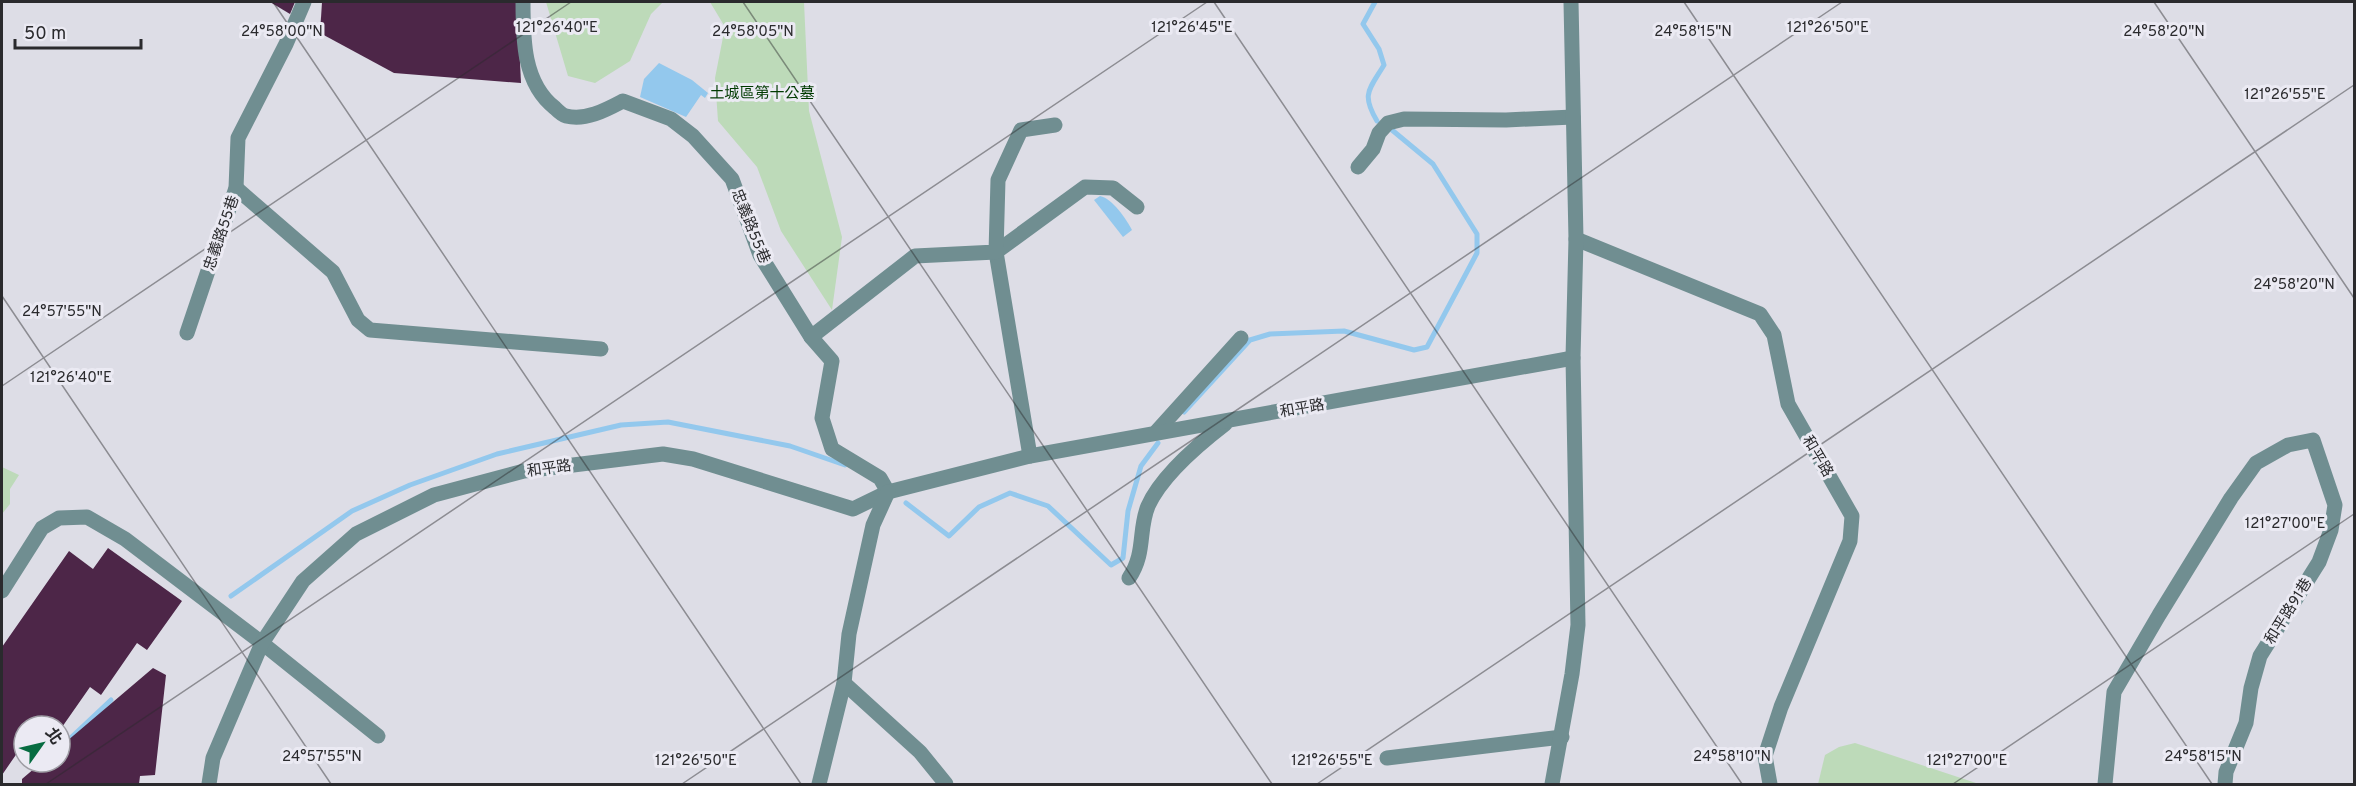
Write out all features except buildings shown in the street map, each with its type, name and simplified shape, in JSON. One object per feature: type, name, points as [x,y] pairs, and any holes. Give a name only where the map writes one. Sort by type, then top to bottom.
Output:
[{"type":"street","name":"忠義路55巷","points":[[187,333],[236,188],[238,138],[286,44],[304,2]]},
{"type":"street","name":"忠義路55巷","points":[[523,2],[526,62],[542,98],[564,116],[583,116],[602,112],[623,101],[632,103],[671,119],[693,136],[732,180],[760,255],[812,337]]},
{"type":"street","points":[[1552,784],[1562,737],[1578,625],[1573,358],[1576,239],[1571,2]]},
{"type":"street","points":[[1358,167],[1373,149],[1379,133],[1388,123],[1404,120],[1506,120],[1573,117]]},
{"type":"street","points":[[1030,456],[996,252],[998,180],[1021,130],[1055,125]]},
{"type":"street","points":[[819,784],[844,683],[849,634],[873,525],[888,492],[880,478],[832,448],[822,418],[832,361],[812,337],[915,256],[996,252],[1085,187],[1113,188],[1137,207]]},
{"type":"street","points":[[236,188],[333,272],[358,320],[370,330],[602,349]]},
{"type":"street","name":"和平路","points":[[1576,239],[1760,314],[1774,335],[1788,404],[1852,516],[1850,541],[1780,707],[1765,756],[1770,784]]},
{"type":"street","points":[[1157,432],[1240,338]]},
{"type":"street","name":"和平路","points":[[209,784],[213,758],[262,643],[303,581],[356,534],[434,495],[524,471],[663,454],[693,459],[852,509],[888,492],[1030,456],[1573,358]]},
{"type":"street","points":[[1129,578],[1138,564],[1148,507],[1161,485],[1208,437],[1227,422]]},
{"type":"street","name":"和平路91巷","points":[[2105,784],[2114,692],[2159,615],[2231,498],[2256,463],[2288,445],[2313,440],[2335,505],[2331,530],[2319,562],[2260,656],[2251,688],[2246,723],[2226,772],[2225,784]]},
{"type":"street","points":[[2,591],[42,528],[60,518],[87,517],[125,539],[378,735]]},
{"type":"street","points":[[844,683],[920,752],[946,784]]},
{"type":"street","points":[[1387,758],[1562,737]]},
{"type":"green space","points":[[546,2],[663,2],[651,14],[630,61],[595,83],[568,76]]},
{"type":"green space","name":"土城區第十公墓","points":[[710,2],[804,2],[809,111],[842,237],[832,310],[781,231],[757,167],[718,121],[715,78],[725,27]]},
{"type":"green space","points":[[2,467],[19,475],[10,489],[10,504],[2,514]]},
{"type":"green space","points":[[1855,743],[1979,784],[1818,784],[1825,755],[1839,747]]},
{"type":"water","points":[[659,63],[692,80],[708,93],[705,98],[701,95],[686,117],[640,97],[644,79]]},
{"type":"water","points":[[1100,196],[1114,205],[1132,230],[1123,237],[1094,200]]},
{"type":"waterway","points":[[1375,2],[1363,24],[1379,49],[1384,65],[1374,80],[1368,98],[1377,121]]},
{"type":"waterway","points":[[1184,412],[1250,340],[1270,334],[1344,331],[1414,350],[1427,347],[1477,253],[1477,234],[1433,164],[1392,130]]},
{"type":"waterway","points":[[231,596],[352,511],[410,485],[497,454],[621,425],[668,422],[790,446],[845,465]]},
{"type":"waterway","points":[[906,503],[949,536],[979,507],[1010,493],[1048,506],[1111,565],[1123,558],[1128,511],[1141,466],[1158,443]]},
{"type":"waterway","points":[[72,737],[111,700]]}]
